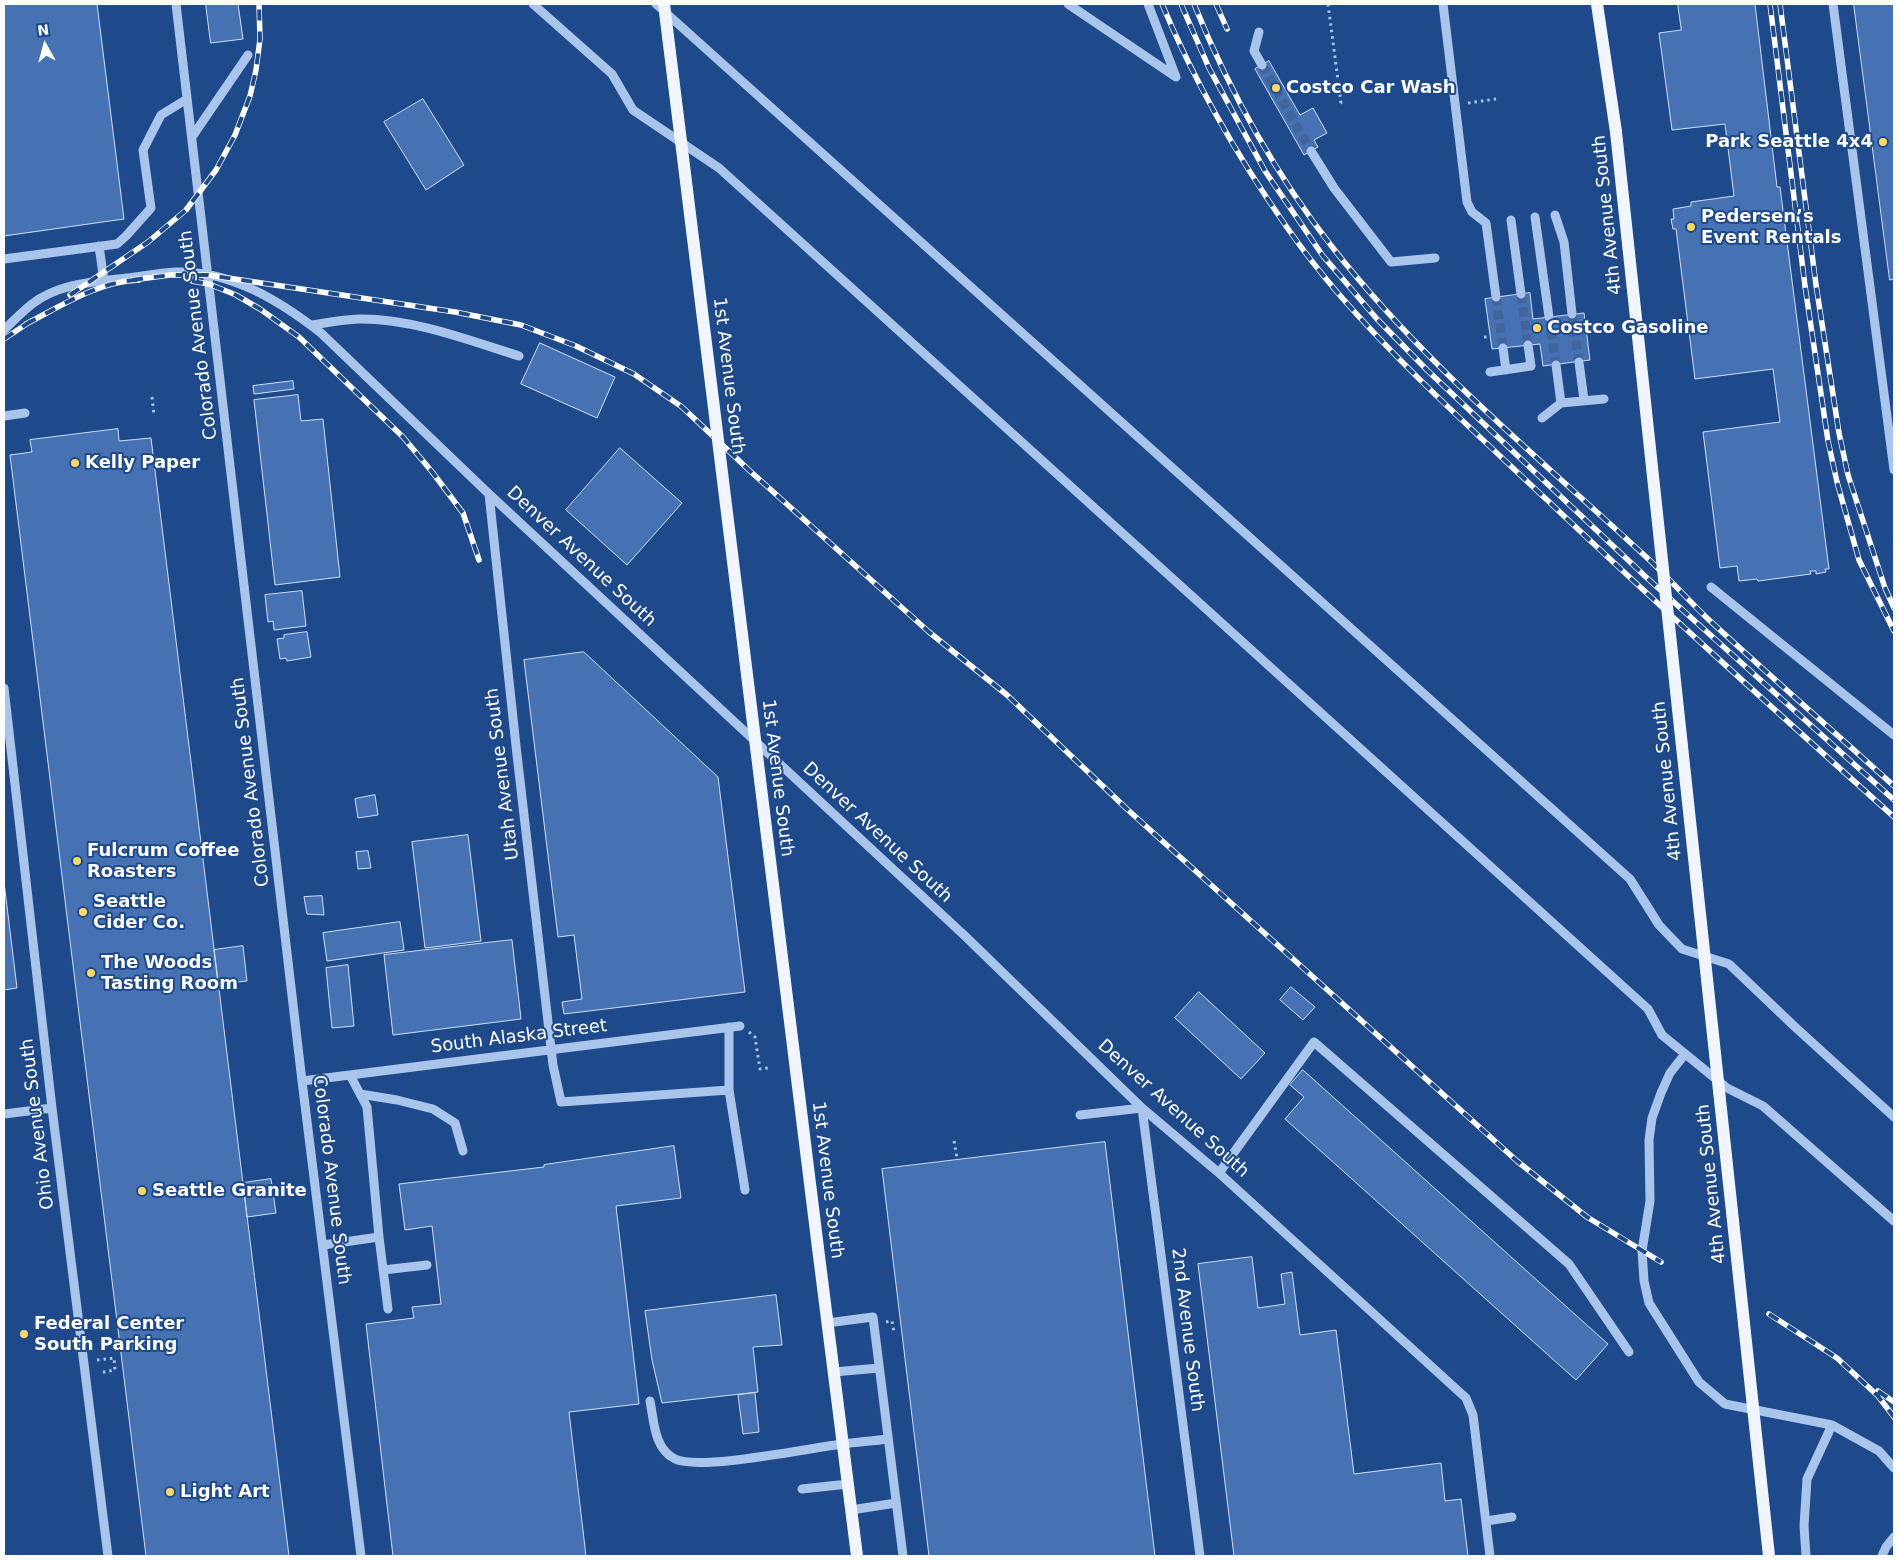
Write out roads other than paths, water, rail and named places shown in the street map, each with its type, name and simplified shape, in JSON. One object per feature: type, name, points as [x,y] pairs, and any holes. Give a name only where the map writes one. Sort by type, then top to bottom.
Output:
[{"type":"main road","name":"1st Avenue South","points":[[664,4],[857,1556]]},
{"type":"main road","name":"4th Avenue South","points":[[1597,4],[1616,132],[1769,1556]]},
{"type":"street","name":"Colorado Avenue South","points":[[176,4],[302,1082],[361,1556]]},
{"type":"street","points":[[533,4],[612,74],[633,110],[719,168],[1648,1009],[1662,1035],[1727,1088],[1763,1106],[1894,1221]]},
{"type":"street","points":[[656,4],[1630,879],[1659,925],[1682,949],[1729,964],[1894,1117]]},
{"type":"street","points":[[1068,4],[1176,77],[1148,4]]},
{"type":"street","points":[[1442,4],[1467,202],[1472,212],[1486,223],[1496,297]]},
{"type":"street","points":[[1833,4],[1894,470]]},
{"type":"street","points":[[1259,32],[1254,51],[1262,65]]},
{"type":"street","points":[[192,137],[248,55]]},
{"type":"street","points":[[4,259],[117,244],[151,208],[143,150],[162,115],[187,99]]},
{"type":"street","points":[[1311,151],[1334,188],[1391,262],[1435,258]]},
{"type":"street","points":[[1555,214],[1564,242],[1572,314]]},
{"type":"street","points":[[1535,217],[1549,317]]},
{"type":"street","points":[[1511,220],[1521,294]]},
{"type":"street","points":[[99,246],[104,281]]},
{"type":"street","name":"Denver Avenue South","points":[[4,330],[33,303],[51,293],[70,286],[177,272],[208,275],[266,295],[310,325],[965,936],[1142,1108],[1219,1173],[1466,1398],[1472,1415],[1486,1521]]},
{"type":"street","points":[[310,325],[360,319],[398,323],[450,334],[519,356]]},
{"type":"street","points":[[1490,372],[1531,366],[1528,345]]},
{"type":"street","points":[[1503,348],[1506,370]]},
{"type":"street","points":[[1580,362],[1584,400]]},
{"type":"street","points":[[1556,364],[1561,403]]},
{"type":"street","points":[[1542,418],[1561,403],[1604,399]]},
{"type":"street","points":[[4,416],[25,413]]},
{"type":"street","name":"Utah Avenue South","points":[[489,494],[553,1065],[561,1102],[729,1090]]},
{"type":"street","points":[[1711,587],[1894,735]]},
{"type":"street","name":"Ohio Avenue South","points":[[4,688],[52,1108],[108,1556]]},
{"type":"street","name":"South Alaska Street","points":[[302,1082],[740,1026]]},
{"type":"street","points":[[729,1027],[729,1090],[745,1190]]},
{"type":"street","points":[[1219,1173],[1314,1042],[1569,1264],[1629,1352]]},
{"type":"street","points":[[1685,1054],[1670,1073],[1660,1093],[1651,1125],[1649,1140],[1650,1201],[1642,1251],[1644,1281],[1649,1303],[1699,1382],[1725,1404],[1832,1425],[1890,1457],[1894,1468]]},
{"type":"street","points":[[350,1075],[367,1107],[378,1237],[388,1309]]},
{"type":"street","points":[[360,1094],[398,1100],[433,1109],[455,1123],[463,1151]]},
{"type":"street","points":[[4,1114],[52,1108]]},
{"type":"street","points":[[1080,1115],[1142,1108]]},
{"type":"street","name":"2nd Avenue South","points":[[1142,1108],[1200,1556]]},
{"type":"street","points":[[323,1245],[378,1237]]},
{"type":"street","points":[[383,1270],[427,1265]]},
{"type":"street","points":[[828,1323],[873,1317],[903,1556]]},
{"type":"street","points":[[834,1372],[880,1368]]},
{"type":"street","points":[[650,1402],[656,1435],[662,1449],[675,1459],[693,1463],[716,1462],[888,1439]]},
{"type":"street","points":[[1806,1556],[1804,1526],[1807,1479],[1832,1425]]},
{"type":"street","points":[[802,1489],[848,1484]]},
{"type":"street","points":[[851,1510],[896,1503]]},
{"type":"street","points":[[1490,1556],[1486,1521],[1512,1517]]},
{"type":"street","points":[[1882,1556],[1894,1537]]},
{"type":"tunnel","points":[[1262,65],[1311,151]]},
{"type":"tunnel","points":[[1521,294],[1528,345]]},
{"type":"tunnel","points":[[1496,297],[1503,348]]},
{"type":"tunnel","points":[[1572,314],[1579,362]]},
{"type":"tunnel","points":[[1549,317],[1556,365]]},
{"type":"railway","points":[[70,295],[148,242],[186,210],[216,170],[235,135],[250,96],[260,39],[259,4]]},
{"type":"railway","points":[[1162,4],[1203,91],[1251,173],[1304,251],[1361,319],[1439,398],[1589,539],[1894,817]]},
{"type":"railway","points":[[1181,4],[1209,68],[1265,171],[1323,256],[1377,319],[1428,371],[1647,578],[1894,800]]},
{"type":"railway","points":[[1194,4],[1222,68],[1273,161],[1312,220],[1368,290],[1405,331],[1482,408],[1652,563],[1708,619],[1894,786]]},
{"type":"railway","points":[[1216,4],[1227,29]]},
{"type":"railway","points":[[1770,4],[1805,286],[1828,441],[1837,482],[1859,560],[1894,631]]},
{"type":"railway","points":[[1780,4],[1816,285],[1839,433],[1848,475],[1885,588],[1894,608]]},
{"type":"railway","points":[[132,280],[170,275],[208,275],[455,312],[521,325],[576,346],[634,374],[682,407],[750,471],[929,632],[1007,695],[1128,810],[1517,1161],[1587,1217],[1661,1262]]},
{"type":"railway","points":[[26,324],[67,302],[95,290],[124,281],[139,280]]},
{"type":"railway","points":[[192,281],[209,284],[236,295],[260,309],[299,337],[403,437],[463,513],[479,560]]},
{"type":"railway","points":[[4,339],[31,321]]},
{"type":"railway","points":[[1769,1314],[1837,1358],[1878,1396],[1894,1417]]},
{"type":"railway","points":[[1878,1391],[1894,1402]]},
{"type":"place","name":"Costco Car Wash","points":[[1276,88]]},
{"type":"place","name":"Park Seattle 4x4","points":[[1883,142]]},
{"type":"place","name":"Pedersen’s Event Rentals","points":[[1691,227]]},
{"type":"place","name":"Costco Gasoline","points":[[1537,328]]},
{"type":"place","name":"Kelly Paper","points":[[75,463]]},
{"type":"place","name":"Fulcrum Coffee Roasters","points":[[77,861]]},
{"type":"place","name":"Seattle Cider Co.","points":[[83,912]]},
{"type":"place","name":"The Woods Tasting Room","points":[[91,973]]},
{"type":"place","name":"Seattle Granite","points":[[142,1191]]},
{"type":"place","name":"Federal Center South Parking","points":[[24,1334]]},
{"type":"place","name":"Light Art","points":[[170,1492]]}]
